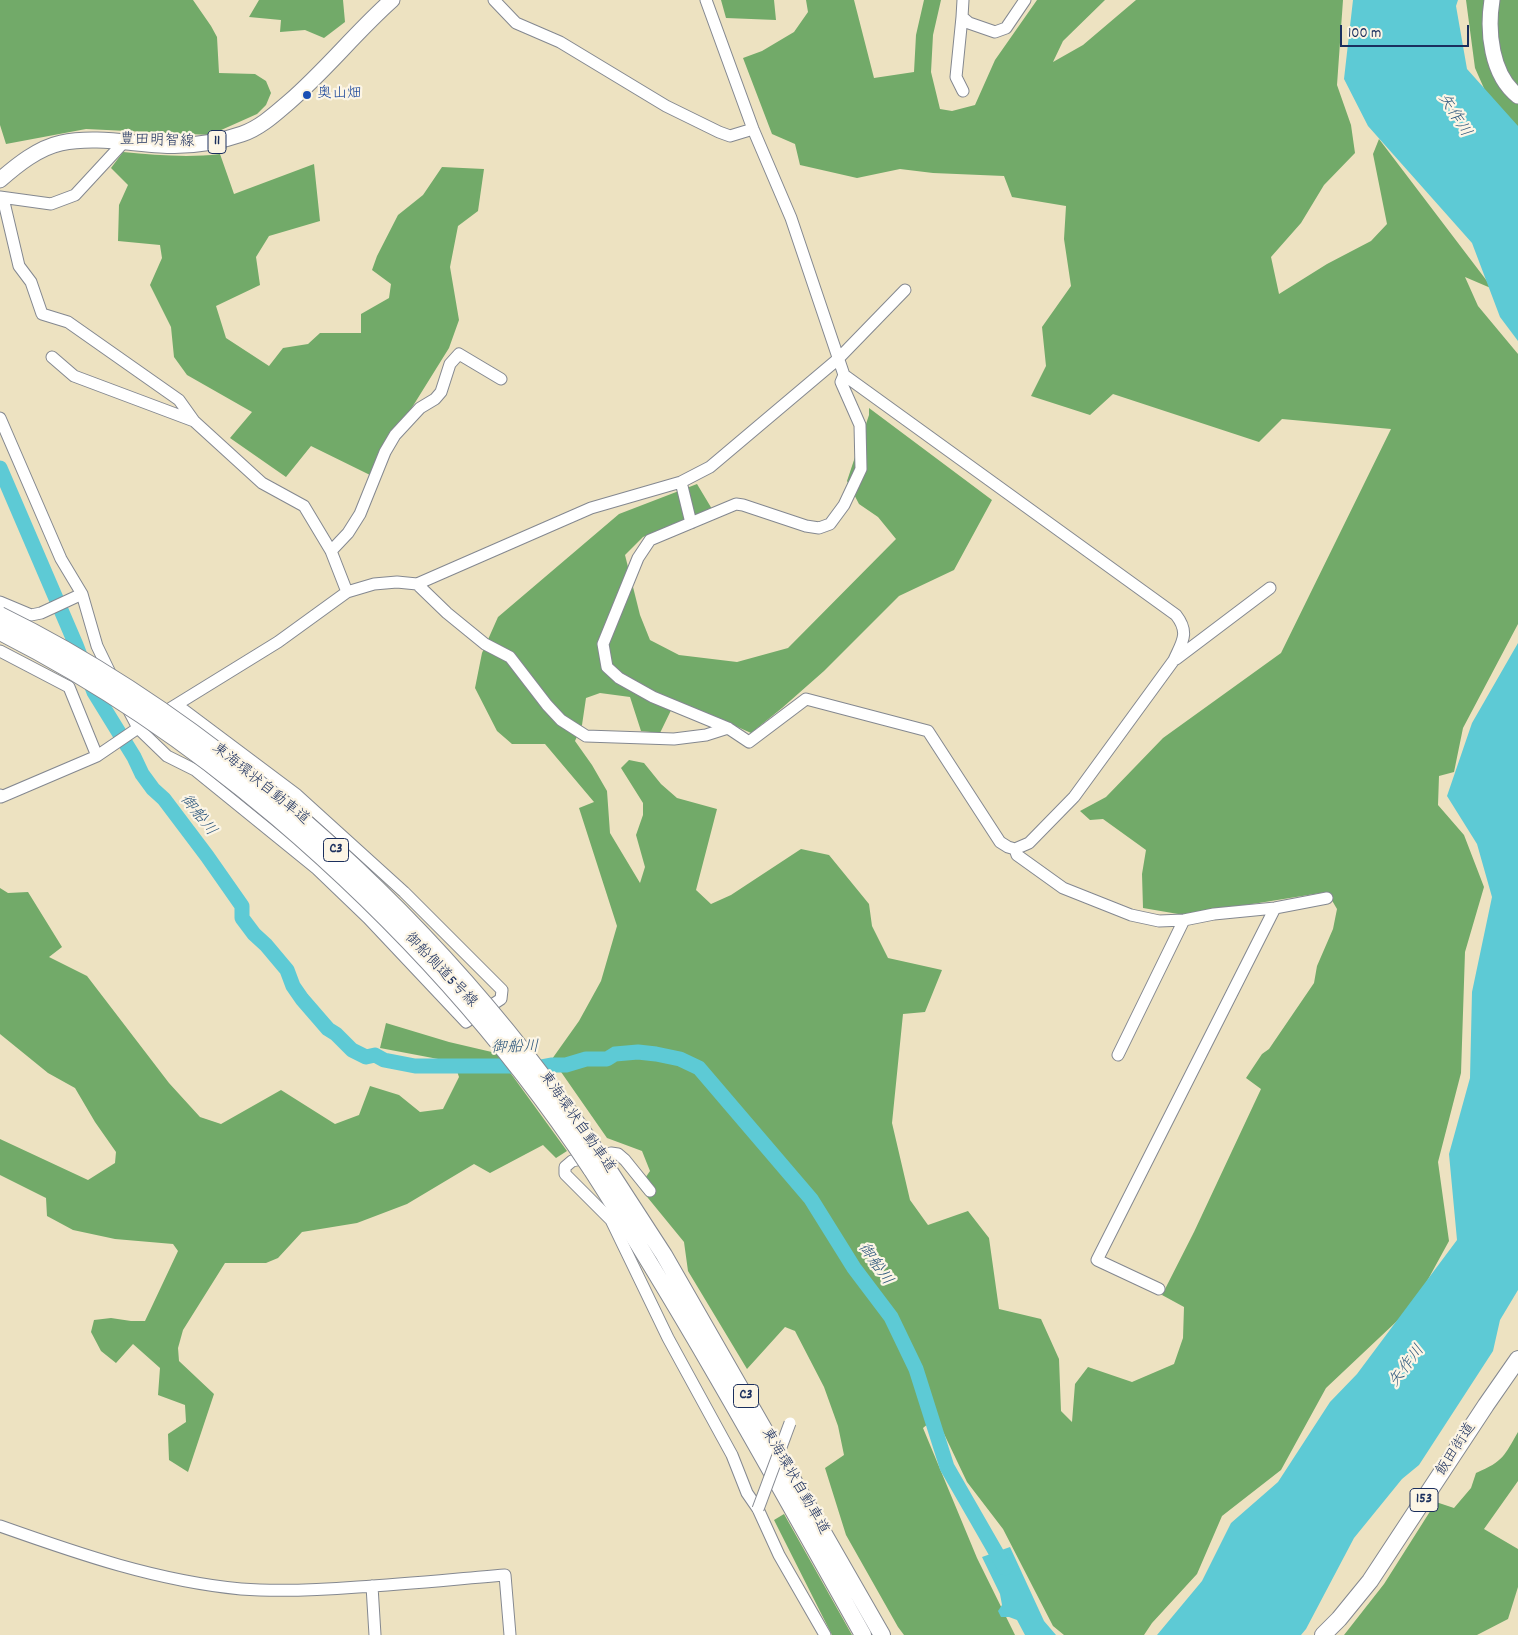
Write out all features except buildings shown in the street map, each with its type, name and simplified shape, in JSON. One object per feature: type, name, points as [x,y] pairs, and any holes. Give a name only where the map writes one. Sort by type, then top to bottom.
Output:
[{"type":"highway","name":"東海環状自動車道","points":[[1,608],[62,648],[131,689],[180,722],[226,758],[315,830],[396,906],[465,979],[561,1099],[652,1267],[710,1364],[863,1635]]},
{"type":"highway","name":"東海環状自動車道","points":[[0,632],[93,684],[172,736],[226,776],[343,876],[404,935],[480,1020],[597,1165],[674,1272],[882,1635]]},
{"type":"highway","name":"飯田街道","points":[[1323,1635],[1339,1619],[1370,1581],[1518,1359]]},
{"type":"main road","name":"豊田明智線","points":[[1,176],[29,157],[60,143],[84,140],[162,145],[192,144],[216,142],[245,133],[272,117],[299,94],[375,15],[392,0]]},
{"type":"main road","points":[[1492,0],[1490,37],[1494,55],[1502,79],[1518,96]]},
{"type":"street","points":[[494,0],[516,23],[560,42],[666,106],[730,136],[754,129]]},
{"type":"street","points":[[706,0],[754,129],[791,218],[844,375],[1176,615],[1185,632],[1174,660],[1074,797],[1029,843],[1016,849],[1000,842],[928,731],[806,699],[750,742],[728,728],[653,697],[619,678],[607,667],[603,644],[638,558],[650,540],[736,504],[806,526],[819,528],[830,524],[844,505],[861,469],[860,425],[842,382],[844,375]]},
{"type":"street","points":[[962,0],[956,77],[963,91]]},
{"type":"street","points":[[962,17],[969,23],[995,32],[1006,28],[1025,0]]},
{"type":"street","points":[[124,142],[75,195],[52,204],[1,197],[18,266],[31,282],[42,314],[68,322],[171,394],[179,400],[194,421],[262,483],[304,506],[331,551],[347,592]]},
{"type":"street","points":[[0,796],[102,752],[278,642],[347,592],[374,584],[397,582],[417,584],[591,508],[681,482],[710,467],[838,359],[905,290]]},
{"type":"street","points":[[331,551],[348,533],[360,514],[385,452],[395,435],[420,408],[435,399],[441,392],[450,364],[459,354],[501,379]]},
{"type":"street","points":[[52,358],[74,376],[194,421]]},
{"type":"street","name":"御船側道5号線","points":[[0,418],[79,596],[97,646],[136,729],[167,756],[194,770],[317,869],[368,918],[466,1022],[501,999],[502,990],[404,892],[297,795],[177,705]]},
{"type":"street","points":[[681,482],[691,523]]},
{"type":"street","points":[[417,584],[447,613],[485,644],[510,656],[547,705],[561,720],[586,736],[674,739],[706,735],[728,728]]},
{"type":"street","points":[[1174,660],[1270,588]]},
{"type":"street","points":[[1,608],[31,615],[41,613],[79,596]]},
{"type":"street","points":[[0,651],[68,687],[102,752]]},
{"type":"street","points":[[257,821],[297,795]]},
{"type":"street","points":[[1016,849],[1017,855],[1063,888],[1131,915],[1159,921],[1184,920],[1214,914],[1275,908],[1327,898]]},
{"type":"street","points":[[368,918],[404,892]]},
{"type":"street","points":[[1159,1289],[1097,1260],[1275,908]]},
{"type":"street","points":[[1118,1055],[1184,920]]},
{"type":"street","points":[[650,1191],[618,1154],[610,1153],[572,1161],[565,1167],[565,1174],[611,1220],[668,1338],[728,1447],[747,1493],[758,1509],[779,1554],[826,1635]]},
{"type":"street","points":[[758,1509],[790,1423]]},
{"type":"street","points":[[0,1526],[107,1563],[162,1577],[241,1589],[312,1590],[505,1575],[510,1635]]},
{"type":"street","points":[[372,1586],[375,1635]]},
{"type":"green space","points":[[0,0],[193,0],[217,37],[219,73],[255,74],[266,81],[271,93],[266,105],[257,114],[210,135],[86,129],[6,144],[0,125]]},
{"type":"green space","points":[[259,0],[343,0],[345,22],[324,38],[305,30],[280,32],[281,20],[249,17]]},
{"type":"green space","points":[[721,0],[774,0],[776,20],[726,18]]},
{"type":"green space","points":[[806,0],[854,0],[874,78],[914,72],[916,35],[924,0],[941,0],[933,35],[931,72],[940,109],[952,111],[975,105],[995,60],[1037,0],[1105,0],[1063,41],[1053,62],[1083,45],[1136,0],[1343,0],[1337,85],[1351,125],[1355,153],[1324,185],[1301,223],[1271,257],[1279,294],[1327,264],[1371,241],[1387,224],[1373,154],[1379,139],[1493,289],[1465,277],[1478,306],[1518,354],[1518,624],[1463,728],[1454,772],[1439,776],[1438,805],[1464,835],[1484,887],[1465,952],[1461,1073],[1438,1162],[1449,1241],[1414,1305],[1326,1388],[1281,1470],[1222,1516],[1197,1574],[1152,1623],[1144,1635],[1064,1635],[1053,1626],[1003,1529],[967,1482],[936,1417],[923,1428],[977,1558],[1015,1635],[904,1635],[898,1627],[846,1535],[825,1468],[844,1455],[838,1426],[824,1387],[795,1331],[785,1327],[747,1369],[688,1271],[684,1242],[639,1187],[650,1171],[642,1151],[607,1138],[552,1059],[579,1021],[601,981],[617,926],[579,808],[594,802],[545,744],[512,744],[497,731],[475,688],[482,653],[498,617],[619,514],[697,484],[712,509],[643,537],[625,555],[640,615],[650,640],[679,655],[737,662],[788,648],[896,539],[878,517],[859,504],[847,481],[869,415],[869,408],[992,500],[954,570],[899,596],[824,671],[751,733],[709,714],[675,702],[660,733],[641,731],[630,697],[600,693],[586,698],[582,725],[575,741],[607,791],[610,833],[640,883],[645,867],[636,835],[643,815],[643,803],[621,768],[629,760],[644,763],[661,784],[677,798],[717,809],[696,890],[711,904],[731,895],[801,849],[829,855],[869,904],[872,926],[888,958],[942,970],[925,1012],[903,1014],[892,1123],[910,1200],[928,1225],[968,1211],[989,1238],[999,1309],[1041,1319],[1059,1359],[1061,1411],[1072,1422],[1075,1384],[1088,1367],[1132,1382],[1174,1364],[1183,1338],[1184,1307],[1162,1295],[1194,1232],[1261,1089],[1246,1078],[1262,1054],[1269,1049],[1314,983],[1317,966],[1333,929],[1337,909],[1327,892],[1184,915],[1143,908],[1142,874],[1146,850],[1103,819],[1090,820],[1080,811],[1106,797],[1163,738],[1281,653],[1391,429],[1282,419],[1259,442],[1113,394],[1090,415],[1031,396],[1046,366],[1042,327],[1071,286],[1064,239],[1066,206],[1012,197],[1004,176],[933,173],[900,169],[857,178],[800,165],[795,144],[772,134],[743,58],[762,51],[794,32],[808,12]]},
{"type":"green space","points":[[1466,0],[1518,0],[1518,151],[1502,129],[1475,68]]},
{"type":"green space","points":[[123,152],[184,156],[220,154],[234,194],[314,164],[320,221],[269,236],[256,257],[260,285],[216,306],[226,338],[269,366],[283,348],[308,344],[320,333],[361,333],[361,314],[389,298],[391,284],[372,270],[398,215],[423,195],[442,167],[484,169],[478,211],[458,226],[450,267],[459,320],[449,348],[370,475],[311,446],[286,477],[230,438],[252,412],[187,375],[174,357],[171,327],[150,285],[162,258],[160,245],[118,241],[119,205],[128,185],[111,168]]},
{"type":"green space","points":[[0,888],[8,893],[28,892],[62,947],[49,957],[87,976],[169,1083],[200,1117],[221,1124],[281,1090],[335,1124],[359,1115],[370,1086],[399,1095],[420,1112],[443,1109],[459,1077],[454,1062],[380,1048],[386,1023],[449,1042],[496,1053],[567,1151],[556,1158],[543,1145],[490,1173],[474,1164],[407,1204],[357,1223],[302,1232],[278,1258],[266,1263],[225,1263],[183,1330],[178,1348],[179,1361],[214,1394],[188,1472],[169,1460],[168,1434],[186,1422],[185,1405],[158,1395],[160,1368],[133,1344],[116,1363],[101,1351],[91,1332],[94,1320],[111,1318],[145,1321],[178,1251],[173,1244],[115,1239],[73,1230],[47,1216],[46,1198],[0,1175],[0,1139],[88,1180],[115,1163],[116,1152],[75,1088],[48,1073],[0,1034]]},
{"type":"green space","points":[[1518,1432],[1518,1481],[1484,1529],[1518,1549],[1518,1587],[1508,1619],[1477,1635],[1344,1635],[1384,1584],[1436,1502],[1454,1508],[1471,1488],[1476,1473],[1498,1461]]},
{"type":"green space","points":[[784,1514],[852,1635],[832,1635],[774,1520]]},
{"type":"water","name":"矢作川","points":[[1353,0],[1458,0],[1456,6],[1467,69],[1518,126],[1518,341],[1500,317],[1472,243],[1368,126],[1344,79]]},
{"type":"water","name":"矢作川","points":[[1518,643],[1518,1290],[1500,1320],[1493,1351],[1419,1465],[1402,1479],[1354,1538],[1306,1629],[1301,1635],[1157,1635],[1202,1581],[1231,1523],[1278,1482],[1330,1402],[1357,1374],[1457,1240],[1449,1154],[1470,1078],[1472,992],[1492,897],[1477,844],[1447,796],[1472,723]]},
{"type":"water","points":[[1010,1547],[1044,1621],[1056,1635],[1025,1635],[1017,1620],[1001,1617],[998,1611],[1002,1605],[1000,1594],[982,1557]]},
{"type":"waterway","name":"御船川","points":[[0,468],[76,645],[94,692],[134,757],[142,774],[153,789],[164,799],[207,856],[242,906],[242,918],[287,970],[293,986],[302,999],[328,1029],[336,1034],[352,1050],[366,1057],[375,1055],[384,1060],[415,1066],[513,1066],[526,1069],[566,1065],[586,1059],[607,1059],[615,1054],[638,1052],[680,1059],[699,1068],[811,1199],[854,1268],[891,1317],[916,1369],[947,1467],[1005,1568]]},
{"type":"place","name":"奥山畑","points":[[307,95]]}]
